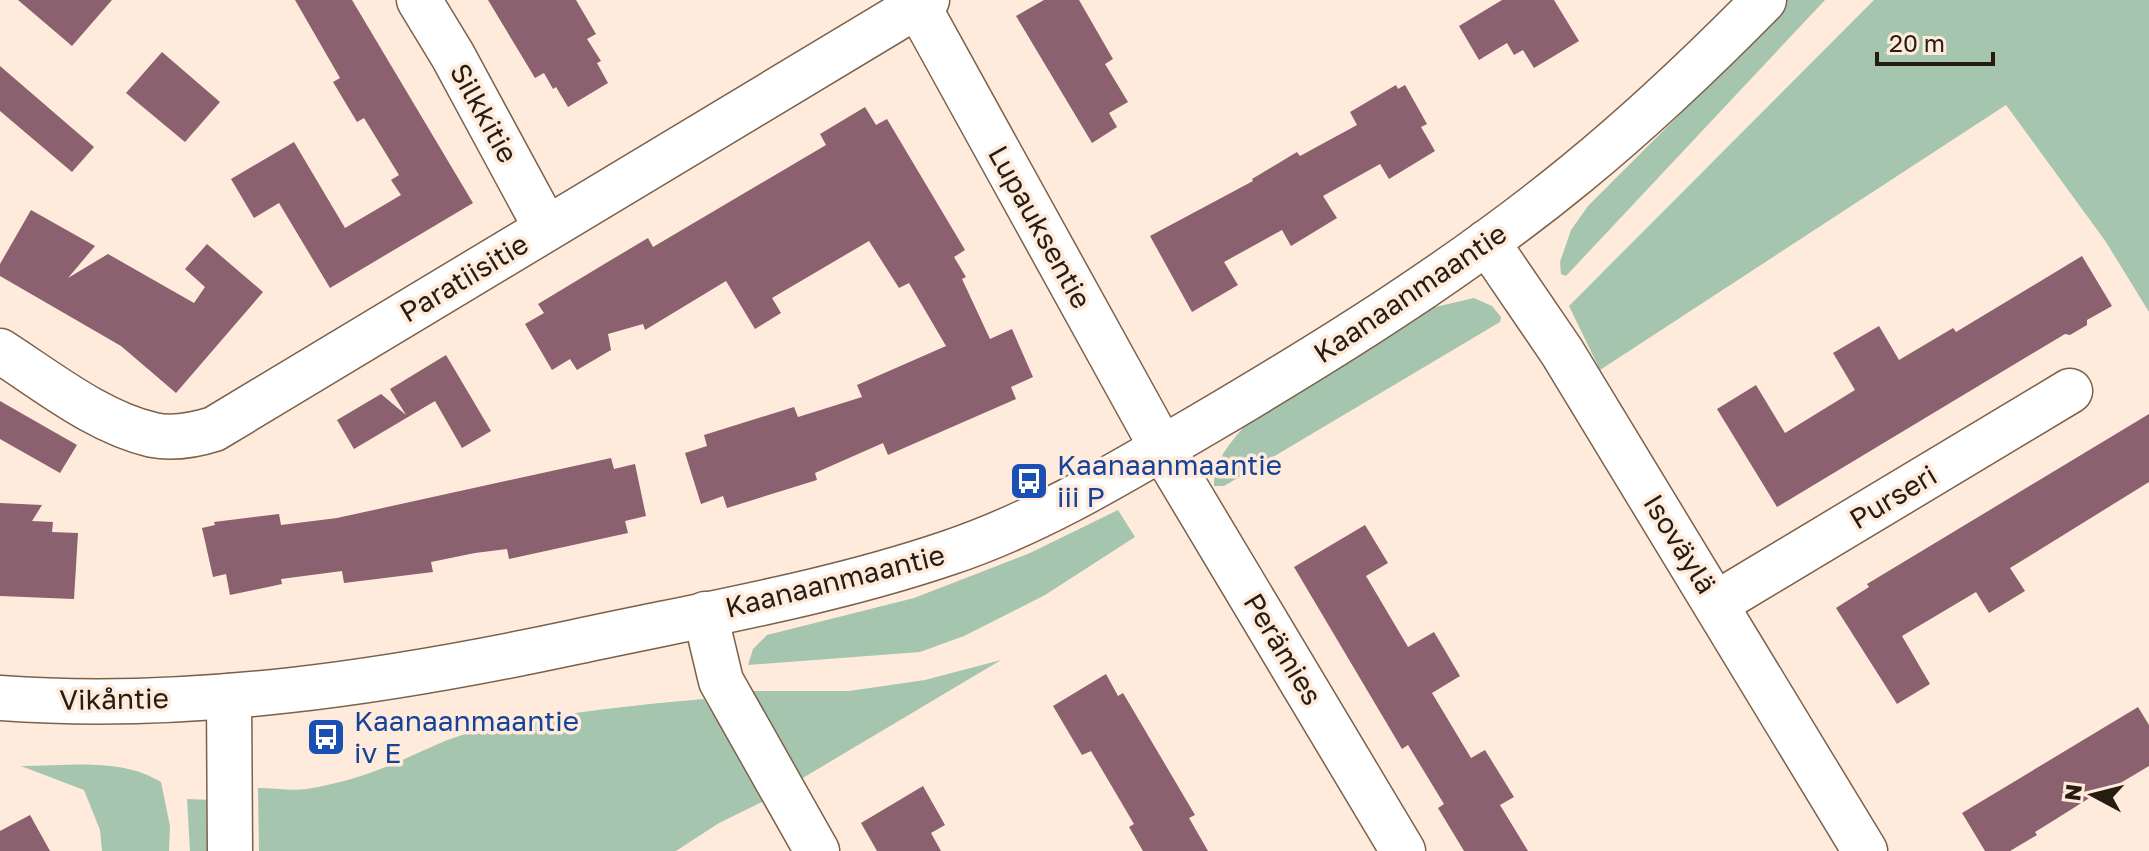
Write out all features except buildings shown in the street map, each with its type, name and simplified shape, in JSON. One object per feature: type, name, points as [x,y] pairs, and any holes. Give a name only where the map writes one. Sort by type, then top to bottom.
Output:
[{"type":"street","name":"Silkkitie","points":[[419,0],[546,228]]},
{"type":"street","name":"Kaanaanmaantie","points":[[229,696],[298,690],[487,661],[835,587],[947,554],[997,535],[1044,513],[1162,448],[1318,357],[1487,242],[1576,174],[1687,79],[1764,0]]},
{"type":"street","name":"Paratiisitie","points":[[0,351],[89,408],[128,427],[155,436],[191,436],[214,429],[922,3]]},
{"type":"street","name":"Lupauksentie","points":[[922,3],[1162,448]]},
{"type":"street","name":"Isoväylä","points":[[1487,242],[1562,352],[1865,851]]},
{"type":"street","name":"Purseri","points":[[1717,603],[2070,391]]},
{"type":"street","name":"Perämies","points":[[1162,448],[1403,851]]},
{"type":"street","points":[[705,614],[721,681],[817,851]]},
{"type":"street","points":[[229,696],[230,851]]},
{"type":"street","name":"Vikåntie","points":[[0,698],[126,700],[229,696]]},
{"type":"green space","points":[[1787,0],[1825,0],[1566,276],[1561,274],[1560,262],[1571,230],[1588,206],[1693,101]]},
{"type":"green space","points":[[1874,0],[2149,0],[2149,312],[2106,242],[2006,105],[1600,370],[1569,306]]},
{"type":"green space","points":[[1474,298],[1492,306],[1501,317],[1500,322],[1224,486],[1214,486],[1219,462],[1243,428],[1435,307]]},
{"type":"green space","points":[[1118,510],[1135,537],[1045,595],[964,636],[920,652],[748,665],[753,649],[767,635],[914,598],[1030,553]]},
{"type":"green space","points":[[1001,660],[796,782],[748,691],[849,691],[925,680]]},
{"type":"green space","points":[[704,699],[766,800],[719,823],[676,851],[259,851],[258,788],[301,790],[341,782],[450,739],[498,726],[586,712]]},
{"type":"green space","points":[[21,766],[111,766],[145,774],[161,782],[170,826],[169,851],[102,851],[100,830],[84,790]]},
{"type":"green space","points":[[187,799],[213,800],[215,851],[190,851]]},
{"type":"place","name":"Kaanaanmaantie iii P","points":[[1029,481]]},
{"type":"place","name":"Kaanaanmaantie iv E","points":[[326,737]]}]
